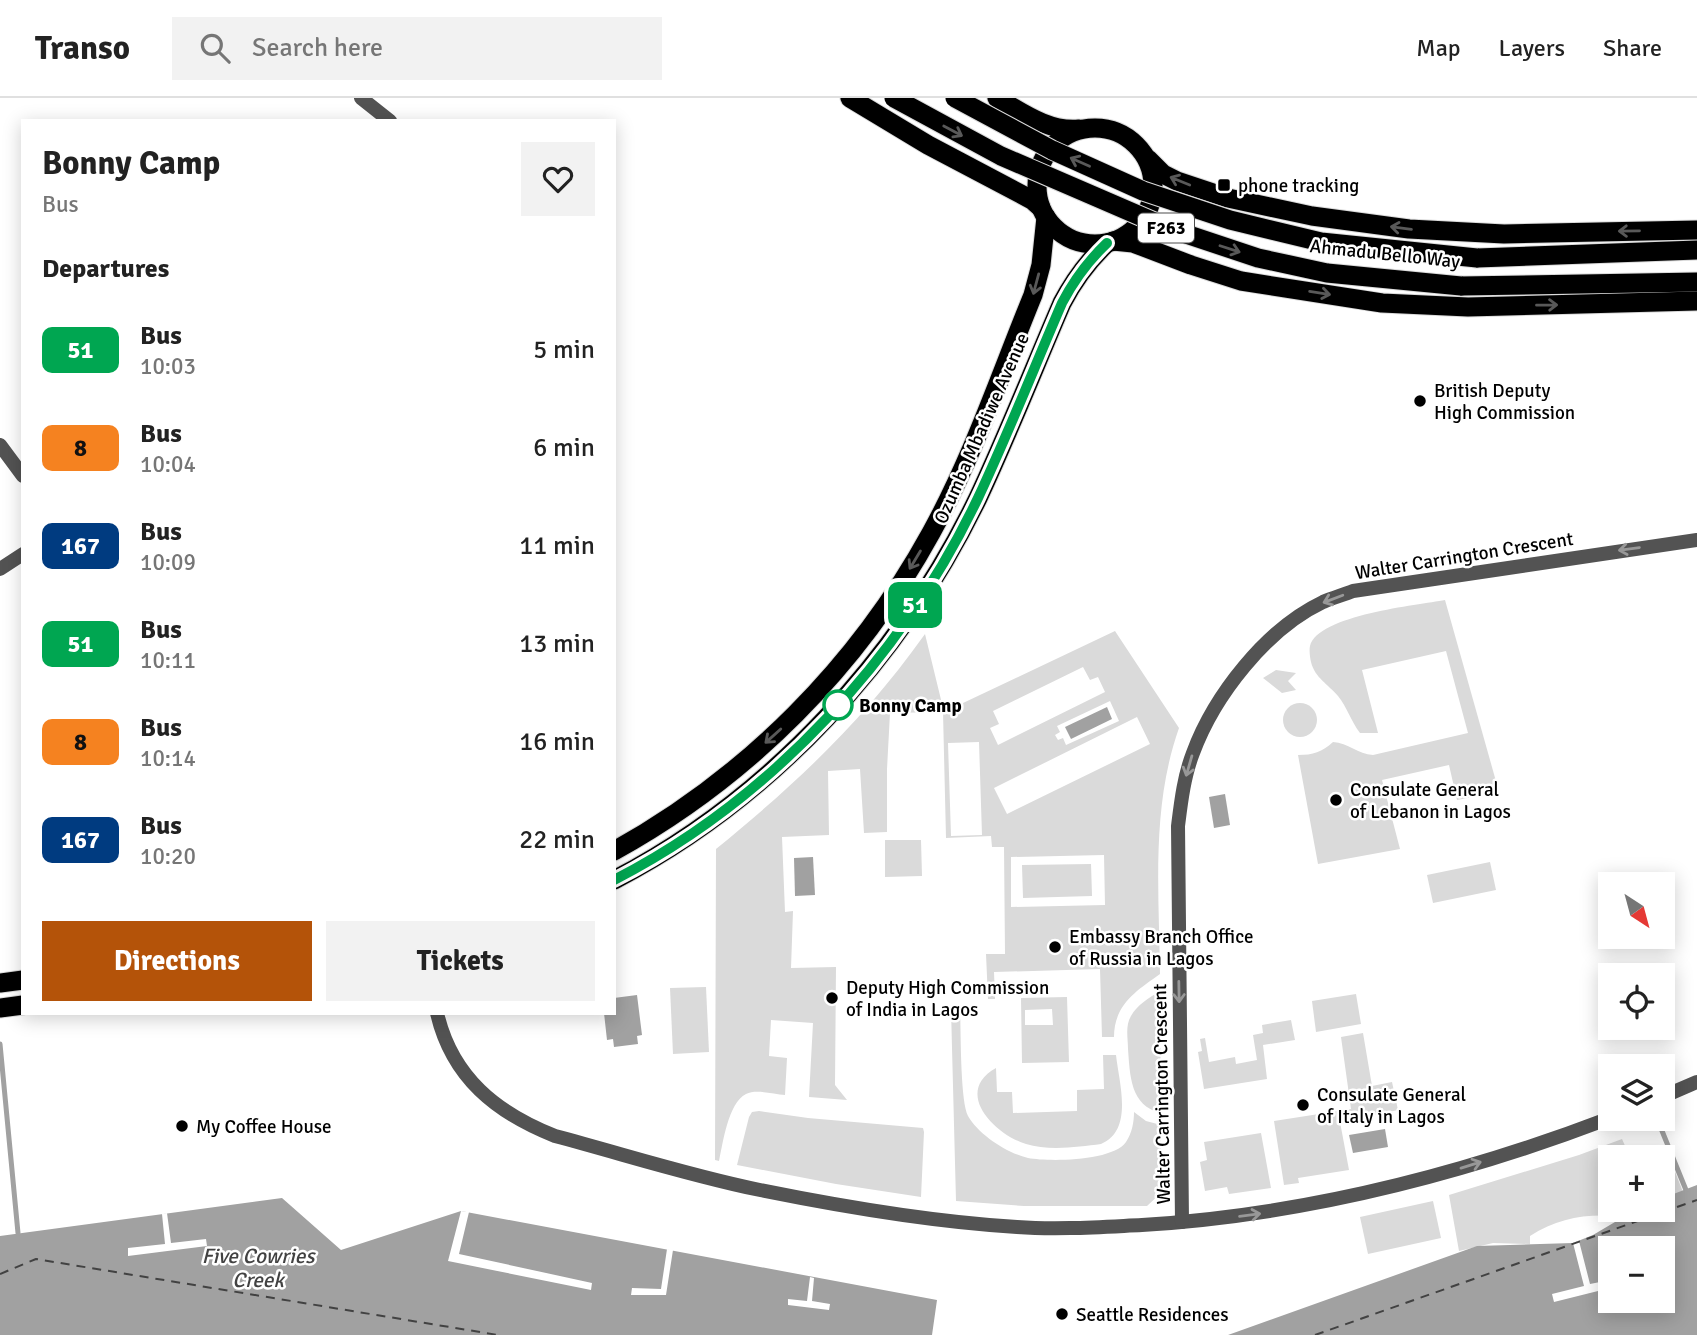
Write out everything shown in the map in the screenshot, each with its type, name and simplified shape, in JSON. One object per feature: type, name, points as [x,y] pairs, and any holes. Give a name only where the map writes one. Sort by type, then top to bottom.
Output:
[{"type":"highway","points":[[850,98],[928,145],[1032,200],[1055,228],[1072,239],[1093,244],[1133,243],[1241,281],[1382,303],[1468,307],[1697,301]]},
{"type":"highway","name":"Ahmadu Bello Way","points":[[894,98],[1001,156],[1168,228],[1258,258],[1327,273],[1461,286],[1697,282]]},
{"type":"highway","name":"Ahmadu Bello Way","points":[[955,98],[1052,150],[1143,191],[1230,220],[1321,242],[1477,258],[1697,250]]},
{"type":"highway","points":[[997,98],[1048,125],[1064,130],[1107,128],[1121,133],[1134,141],[1163,174],[1177,181],[1228,198],[1312,216],[1396,228],[1504,234],[1697,230]]},
{"type":"highway","points":[[1043,213],[1037,191],[1038,174],[1044,158],[1054,144],[1068,134],[1084,128]]},
{"type":"highway","points":[[1110,242],[1128,234],[1140,223],[1149,208],[1154,192],[1148,159]]},
{"type":"highway","name":"Ozumba Mbadiwe Avenue","points":[[616,850],[692,802],[748,758],[803,708],[852,652],[894,595],[932,532],[959,476],[1033,295],[1041,265],[1043,213]]},
{"type":"highway","name":"Ozumba Mbadiwe Avenue","points":[[616,879],[675,844],[759,783],[840,702],[888,645],[935,576],[978,499],[1062,303],[1074,281],[1089,261],[1110,242]]},
{"type":"highway","points":[[0,983],[21,979]]},
{"type":"highway","points":[[0,1008],[21,1005]]},
{"type":"street","points":[[361,98],[387,119]]},
{"type":"street","points":[[0,445],[21,474]]},
{"type":"street","name":"Walter Carrington Crescent","points":[[1182,1222],[1178,826],[1185,777],[1192,755],[1214,707],[1231,683],[1254,657],[1297,619],[1321,603],[1353,591],[1697,540]]},
{"type":"street","points":[[0,569],[21,555]]},
{"type":"street","name":"Walter Carrington Crescent","points":[[438,1015],[446,1041],[475,1085],[494,1104],[523,1123],[555,1136],[758,1190],[901,1215],[1018,1228],[1093,1228],[1255,1215],[1337,1200],[1416,1181],[1549,1141],[1598,1123]]},
{"type":"street","points":[[1675,1091],[1697,1082]]},
{"type":"shaded area","points":[[1445,600],[1499,792],[1457,800],[1449,765],[1382,780],[1400,849],[1318,864],[1298,755],[1317,752],[1333,742],[1373,755],[1468,733],[1446,651],[1362,670],[1378,733],[1360,733],[1341,700],[1313,668],[1310,646],[1317,635],[1349,619]]},
{"type":"shaded area","points":[[1115,631],[1179,728],[1170,758],[1160,819],[1160,974],[1122,1007],[1114,1037],[1102,1037],[1100,969],[994,972],[995,999],[988,999],[986,954],[1005,954],[1004,847],[992,847],[991,836],[946,838],[943,712],[890,713],[887,832],[864,833],[860,769],[828,771],[829,835],[782,837],[785,912],[793,911],[791,968],[836,967],[835,1085],[847,1100],[809,1097],[813,1023],[771,1020],[769,1056],[787,1058],[785,1095],[755,1092],[740,1099],[727,1124],[719,1161],[715,1160],[716,849],[828,749],[878,695],[925,634],[944,712]],"holes":[[[1083,667],[1090,680],[1098,677],[1105,692],[998,745],[990,728],[999,724],[993,711]],[[1110,701],[1119,721],[1066,745],[1063,738],[1058,740],[1055,735],[1060,732],[1057,726]],[[1137,717],[1150,744],[1007,814],[994,788]],[[979,742],[982,835],[951,836],[948,743]],[[1104,855],[1105,905],[1011,907],[1011,857]]]},
{"type":"shaded area","points":[[1276,670],[1296,673],[1288,681],[1296,690],[1282,693],[1263,678]]},
{"type":"shaded area","points":[[1300,703],[1312,708],[1317,720],[1312,732],[1300,737],[1288,732],[1283,720],[1288,708]]},
{"type":"shaded area","points":[[885,840],[921,840],[922,876],[885,877]]},
{"type":"shaded area","points":[[1490,862],[1496,890],[1433,903],[1427,875]]},
{"type":"shaded area","points":[[1091,864],[1092,896],[1023,898],[1022,865]]},
{"type":"shaded area","points":[[706,987],[709,1052],[673,1054],[670,988]]},
{"type":"shaded area","points":[[1160,991],[1161,1113],[1143,1104],[1137,1097],[1131,1079],[1127,1032],[1134,1012]]},
{"type":"shaded area","points":[[1356,994],[1361,1024],[1316,1032],[1312,1001]]},
{"type":"shaded area","points":[[1067,997],[1069,1062],[1022,1063],[1021,998]],"holes":[[[1052,1009],[1053,1025],[1025,1025],[1025,1010]]]},
{"type":"shaded area","points":[[951,1009],[960,1009],[965,1108],[973,1123],[986,1136],[1003,1148],[1028,1158],[1080,1159],[1108,1153],[1126,1142],[1134,1112],[1146,1121],[1161,1125],[1161,1193],[1147,1206],[1024,1206],[956,1201]]},
{"type":"shaded area","points":[[1291,1020],[1295,1040],[1263,1045],[1267,1079],[1204,1089],[1198,1052],[1202,1051],[1200,1039],[1205,1038],[1209,1062],[1235,1057],[1236,1064],[1257,1060],[1253,1035],[1263,1033],[1262,1025]]},
{"type":"shaded area","points":[[1363,1033],[1372,1086],[1392,1082],[1398,1110],[1340,1122],[1349,1170],[1298,1178],[1299,1183],[1284,1185],[1274,1121],[1351,1109],[1341,1037]]},
{"type":"shaded area","points":[[1103,1055],[1116,1055],[1122,1105],[1118,1128],[1101,1144],[1054,1148],[1026,1144],[1014,1139],[991,1122],[978,1100],[978,1089],[984,1078],[996,1068],[997,1092],[1012,1092],[1013,1113],[1077,1111],[1077,1090],[1104,1089]]},
{"type":"shaded area","points":[[752,1112],[923,1128],[921,1197],[737,1165],[749,1117]]},
{"type":"shaded area","points":[[1261,1133],[1271,1188],[1229,1194],[1227,1187],[1205,1191],[1200,1162],[1207,1160],[1204,1142]]},
{"type":"shaded area","points":[[1622,1139],[1625,1145],[1606,1145]]},
{"type":"shaded area","points":[[1598,1148],[1598,1216],[1581,1217],[1540,1230],[1530,1236],[1530,1244],[1493,1243],[1459,1251],[1449,1195]]},
{"type":"shaded area","points":[[1675,1172],[1683,1192],[1675,1194]]},
{"type":"shaded area","points":[[1433,1201],[1441,1238],[1368,1254],[1360,1217]]},
{"type":"water","points":[[1107,707],[1112,719],[1071,739],[1065,727]]},
{"type":"water","points":[[1225,794],[1230,825],[1214,828],[1209,797]]},
{"type":"water","points":[[813,857],[815,895],[795,896],[794,858]]},
{"type":"water","points":[[637,995],[642,1035],[637,1036],[638,1044],[614,1047],[613,1039],[607,1040],[604,1015],[616,1015],[616,998]]},
{"type":"water","points":[[1385,1129],[1388,1147],[1353,1153],[1349,1135]]},
{"type":"water","points":[[1697,1185],[1697,1335],[1228,1335],[1477,1246],[1573,1243],[1615,1222],[1675,1222],[1675,1193]]},
{"type":"water","name":"Five Cowries Creek","points":[[282,1198],[341,1250],[461,1211],[937,1300],[932,1335],[0,1335],[0,1236]]},
{"type":"pier","points":[[461,1211],[469,1212],[459,1254],[592,1283],[591,1290],[448,1261]]},
{"type":"pier","points":[[167,1213],[171,1243],[206,1239],[207,1246],[128,1256],[128,1248],[165,1244],[162,1214]]},
{"type":"pier","points":[[1579,1241],[1590,1284],[1598,1282],[1598,1291],[1554,1302],[1552,1294],[1584,1286],[1573,1243]]},
{"type":"pier","points":[[667,1249],[673,1250],[666,1295],[631,1295],[632,1288],[661,1289]]},
{"type":"pier","points":[[810,1277],[814,1278],[812,1301],[830,1304],[829,1310],[788,1305],[788,1299],[807,1301]]},
{"type":"waterway","points":[[0,1044],[18,1233]]},
{"type":"waterway","points":[[1662,1131],[1686,1190]]},
{"type":"ferry route","points":[[1315,1335],[1697,1200]]},
{"type":"ferry route","points":[[0,1274],[36,1259],[498,1335]]},
{"type":"bus line","name":"51","points":[[616,879],[675,844],[759,783],[840,702],[888,645],[935,576],[978,499],[1062,303],[1089,261],[1107,243]]},
{"type":"place","name":"phone tracking","points":[[1224,185]]},
{"type":"place","name":"British Deputy High Commission","points":[[1420,401]]},
{"type":"place","name":"Bonny Camp","points":[[838,705]]},
{"type":"place","name":"Consulate General of Lebanon in Lagos","points":[[1336,800]]},
{"type":"place","name":"Embassy Branch Office of Russia in Lagos","points":[[1055,947]]},
{"type":"place","name":"Deputy High Commission of India in Lagos","points":[[832,998]]},
{"type":"place","name":"Consulate General of Italy in Lagos","points":[[1303,1105]]},
{"type":"place","name":"My Coffee House","points":[[182,1126]]},
{"type":"place","name":"Seattle Residences","points":[[1062,1314]]}]
